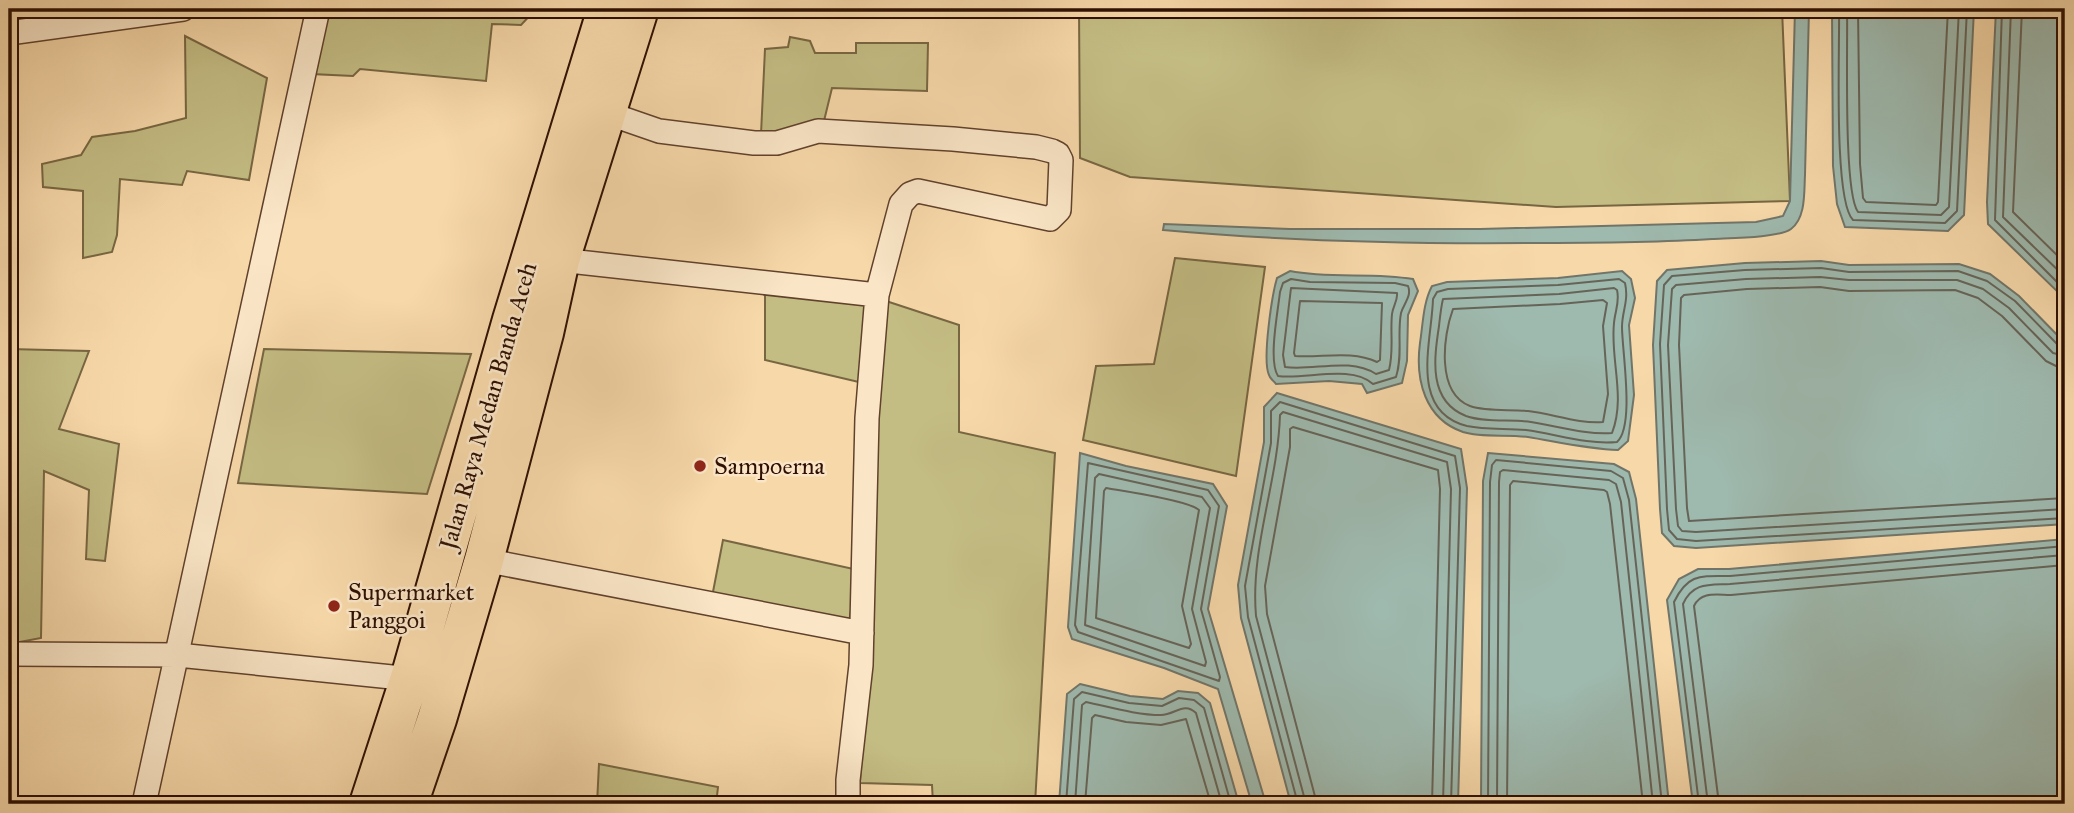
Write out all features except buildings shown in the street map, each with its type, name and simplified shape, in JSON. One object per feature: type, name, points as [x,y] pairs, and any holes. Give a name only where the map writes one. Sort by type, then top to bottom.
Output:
[{"type":"highway","name":"Jalan Raya Medan Banda Aceh","points":[[369,804],[410,678],[512,320],[607,9]]},
{"type":"highway","name":"Jalan Raya Medan Banda Aceh","points":[[408,804],[484,560],[544,333],[560,260],[639,9]]},
{"type":"street","points":[[9,33],[183,9]]},
{"type":"street","points":[[144,804],[318,9]]},
{"type":"street","points":[[607,113],[659,131],[754,143],[777,143],[818,131],[1036,147],[1058,154],[1061,160],[1059,210],[1050,219],[918,191],[910,194],[901,204],[877,295],[867,418],[861,665],[848,780],[848,804]]},
{"type":"street","points":[[560,260],[877,295]]},
{"type":"street","points":[[484,560],[862,634]]},
{"type":"street","points":[[9,654],[178,655],[410,678],[447,685]]},
{"type":"shaded area","points":[[325,9],[536,9],[521,25],[492,24],[486,81],[360,69],[353,76],[312,74],[318,65],[319,31]]},
{"type":"shaded area","points":[[1079,9],[1782,9],[1790,201],[1556,207],[1130,177],[1080,158]]},
{"type":"shaded area","points":[[185,36],[267,78],[249,180],[187,171],[182,185],[120,179],[117,235],[112,252],[83,258],[83,191],[43,187],[42,164],[81,155],[92,137],[135,131],[186,118]]},
{"type":"shaded area","points":[[790,37],[810,41],[815,53],[856,53],[856,43],[928,43],[927,91],[832,88],[823,125],[761,134],[765,49],[788,47]]},
{"type":"shaded area","points":[[1175,258],[1265,267],[1236,476],[1083,440],[1096,366],[1154,364]]},
{"type":"shaded area","points":[[765,286],[870,300],[863,383],[765,360]]},
{"type":"shaded area","points":[[883,300],[959,325],[959,432],[1055,453],[1035,804],[933,804],[932,785],[860,783]]},
{"type":"shaded area","points":[[9,349],[89,351],[59,429],[119,444],[105,561],[86,559],[89,490],[44,471],[41,638],[9,644]]},
{"type":"shaded area","points":[[264,349],[471,354],[427,494],[238,483]]},
{"type":"shaded area","points":[[723,540],[858,570],[849,622],[712,597]]},
{"type":"shaded area","points":[[599,764],[718,787],[716,804],[597,804]]},
{"type":"water","points":[[1795,9],[1809,9],[1804,189],[1799,218],[1791,229],[1785,232],[1753,237],[1666,241],[1481,243],[1299,239],[1163,230],[1164,224],[1290,229],[1480,229],[1756,222],[1783,216],[1790,201]]},
{"type":"water","points":[[1832,9],[1974,9],[1964,215],[1948,231],[1845,227],[1837,204],[1833,166]]},
{"type":"water","points":[[1996,9],[2065,9],[2065,299],[1988,224]]},
{"type":"water","points":[[1821,261],[1849,265],[1959,264],[1990,274],[2019,296],[2065,343],[2065,524],[1696,548],[1674,546],[1662,533],[1660,509],[1653,345],[1657,281],[1667,270],[1745,263]]},
{"type":"water","points":[[1290,271],[1413,279],[1418,291],[1408,315],[1407,361],[1402,383],[1367,393],[1362,384],[1329,381],[1276,384],[1267,367],[1268,327],[1277,278]]},
{"type":"water","points":[[1622,271],[1631,279],[1635,298],[1629,325],[1634,395],[1628,441],[1618,450],[1528,437],[1470,434],[1450,426],[1431,408],[1421,384],[1419,357],[1425,306],[1432,286],[1447,282],[1558,278]]},
{"type":"water","points":[[1277,393],[1461,449],[1467,488],[1458,804],[1291,804],[1241,618],[1238,585],[1264,442],[1264,407]]},
{"type":"water","points":[[1080,453],[1126,466],[1213,484],[1227,506],[1208,609],[1266,804],[1252,804],[1218,689],[1164,668],[1072,639],[1068,627]]},
{"type":"water","points":[[1488,453],[1614,464],[1629,472],[1636,499],[1669,804],[1481,804],[1483,481]]},
{"type":"water","points":[[2065,539],[2065,804],[1693,804],[1667,600],[1679,579],[1698,569],[1729,569]]},
{"type":"water","points":[[1080,684],[1130,696],[1163,699],[1178,691],[1198,693],[1210,703],[1239,804],[1059,804],[1067,694]]},
{"type":"place","name":"Sampoerna","points":[[700,466]]},
{"type":"place","name":"Supermarket Panggoi","points":[[334,606]]}]
